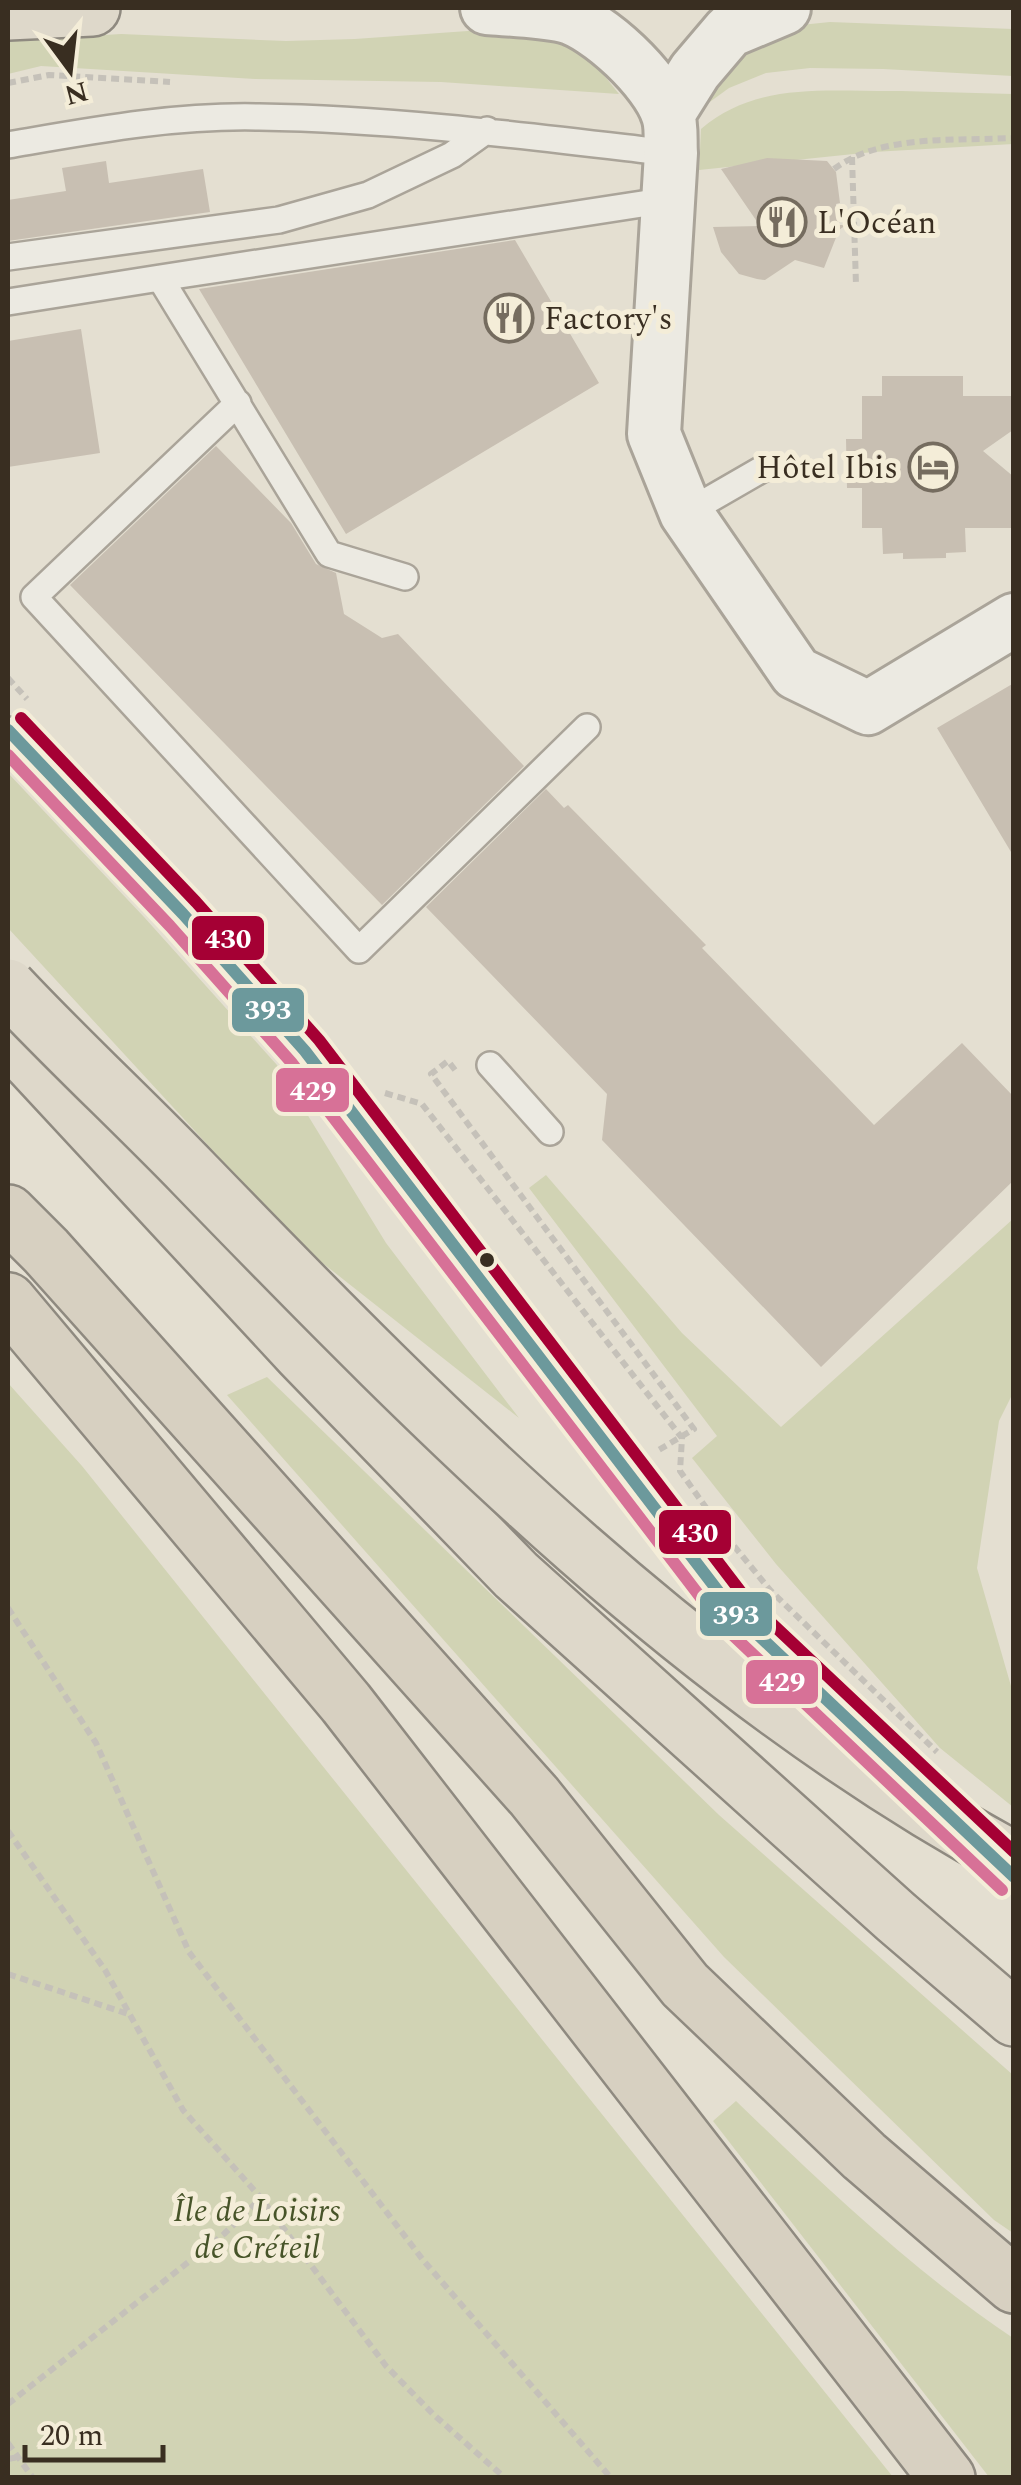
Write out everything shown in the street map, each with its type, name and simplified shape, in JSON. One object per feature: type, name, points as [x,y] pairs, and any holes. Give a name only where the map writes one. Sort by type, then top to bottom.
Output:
[{"type":"highway","points":[[8,12],[92,8]]},
{"type":"highway","points":[[8,987],[442,1425],[656,1614],[873,1776],[934,1817],[1014,1860]]},
{"type":"highway","points":[[8,1037],[289,1339],[516,1575],[1014,2018]]},
{"type":"highway","points":[[8,1213],[534,1796],[686,1985],[864,2156],[1014,2285]]},
{"type":"highway","points":[[8,1302],[346,1702],[947,2478]]},
{"type":"street","points":[[487,8],[564,16],[588,24],[607,38],[640,72],[669,156]]},
{"type":"street","points":[[784,8],[729,31],[694,70],[669,156],[654,434],[686,513],[796,674],[868,708],[1014,620]]},
{"type":"lane","points":[[8,145],[132,124],[256,116],[487,130],[669,156]]},
{"type":"lane","points":[[8,257],[279,220],[368,195],[452,155],[487,130]]},
{"type":"lane","points":[[8,302],[160,278],[669,156]]},
{"type":"lane","points":[[160,278],[329,554],[405,576]]},
{"type":"lane","points":[[238,403],[34,597],[358,950],[587,727]]},
{"type":"lane","points":[[686,513],[764,468]]},
{"type":"lane","points":[[8,730],[183,914],[305,1051],[734,1612]]},
{"type":"lane","points":[[490,1065],[550,1132]]},
{"type":"path","points":[[834,169],[852,156],[878,146],[1014,138]]},
{"type":"path","points":[[852,156],[856,285]]},
{"type":"path","points":[[458,1075],[448,1061],[431,1074],[694,1430],[656,1452]]},
{"type":"path","points":[[386,1095],[422,1104],[682,1438],[680,1470],[770,1590],[941,1757]]},
{"type":"path","points":[[8,1608],[96,1744],[189,1952],[422,2260],[612,2478]]},
{"type":"path","points":[[8,1831],[77,1927],[182,2110],[261,2198],[386,2366],[506,2478]]},
{"type":"path","points":[[8,1974],[129,2014]]},
{"type":"path","points":[[8,2404],[224,2234],[261,2198]]},
{"type":"path","points":[[8,2443],[33,2478]]},
{"type":"path","points":[[8,2460],[18,2457]]},
{"type":"green space","points":[[830,22],[1013,29],[1013,76],[810,68],[766,73],[729,88],[696,112],[740,53],[791,26]]},
{"type":"green space","points":[[525,27],[575,39],[619,94],[441,82],[255,79],[41,66],[8,74],[8,41],[121,34],[286,41]]},
{"type":"green space","points":[[796,92],[1013,94],[1013,144],[873,152],[699,170],[701,129],[746,103]]},
{"type":"green space","points":[[8,773],[277,1065],[386,1243],[519,1418],[301,1246],[8,928]]},
{"type":"green space","points":[[546,1175],[682,1333],[781,1427],[1013,1219],[1013,1393],[999,1421],[977,1568],[1013,1693],[1013,1807],[940,1748],[776,1564],[692,1458],[717,1436],[529,1188]]},
{"type":"green space","points":[[267,1377],[719,1815],[1013,2075],[1013,2233],[994,2220],[724,1957],[227,1395]]},
{"type":"green space","name":"Île de Loisirs de Créteil","points":[[8,1383],[82,1466],[893,2477],[8,2477]]},
{"type":"green space","points":[[736,2101],[904,2256],[1013,2338],[1013,2477],[989,2477],[713,2121]]},
{"type":"building","name":"L'Océan","points":[[767,158],[827,161],[836,172],[838,225],[846,225],[839,230],[824,268],[795,260],[765,280],[757,279],[739,274],[721,252],[713,227],[760,226],[721,169]]},
{"type":"building","points":[[106,161],[109,183],[203,169],[210,212],[8,241],[8,200],[66,191],[62,168]]},
{"type":"building","points":[[515,240],[599,383],[346,534],[199,289]]},
{"type":"building","points":[[81,329],[100,453],[8,467],[8,341]]},
{"type":"building","name":"Hôtel Ibis","points":[[882,376],[963,376],[963,396],[1013,396],[1013,430],[983,451],[1014,477],[1014,528],[965,528],[966,552],[946,553],[946,558],[903,559],[903,553],[883,554],[882,528],[862,528],[862,488],[847,488],[846,439],[862,439],[862,396],[882,396]]},
{"type":"building","points":[[216,446],[291,523],[316,564],[336,573],[344,614],[382,638],[398,634],[524,766],[382,905],[70,585]]},
{"type":"building","points":[[1014,683],[1014,857],[937,728]]},
{"type":"building","points":[[546,789],[564,808],[568,805],[706,945],[702,948],[874,1125],[962,1043],[1014,1097],[1014,1180],[821,1367],[602,1140],[607,1094],[426,907]]},
{"type":"transit line","name":"430","points":[[21,718],[196,902],[319,1040],[747,1600],[1014,1852]]},
{"type":"transit line","name":"393","points":[[8,730],[183,914],[305,1051],[734,1612],[1014,1877]]},
{"type":"transit line","name":"429","points":[[8,755],[170,926],[291,1062],[721,1624],[1002,1890]]},
{"type":"place","name":"L'Océan","points":[[782,222]]},
{"type":"place","name":"Factory's","points":[[509,318]]},
{"type":"place","name":"Hôtel Ibis","points":[[933,467]]}]
